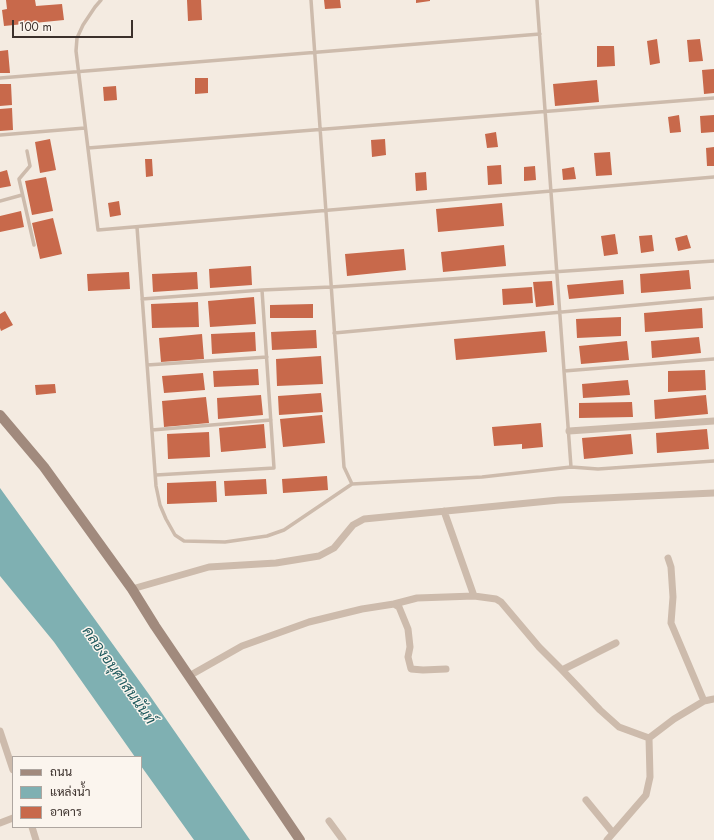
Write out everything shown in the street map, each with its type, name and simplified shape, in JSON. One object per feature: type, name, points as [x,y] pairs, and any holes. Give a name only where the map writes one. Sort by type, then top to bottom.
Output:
[{"type":"main road","points":[[0,415],[44,467],[132,589],[300,840]]},
{"type":"street","points":[[569,431],[714,421]]},
{"type":"street","points":[[132,589],[209,567],[276,563],[319,556],[334,548],[353,525],[364,519],[558,500],[714,493]]},
{"type":"street","points":[[444,511],[474,596]]},
{"type":"street","points":[[668,558],[671,567],[671,623],[704,701]]},
{"type":"street","points":[[189,676],[242,646],[308,622],[362,608],[394,604],[417,598],[474,596],[496,599],[501,602],[539,648],[600,710],[619,727],[649,738]]},
{"type":"street","points":[[394,604],[399,607],[408,629],[410,647],[408,657],[411,668],[423,670],[446,669]]},
{"type":"street","points":[[562,670],[616,643]]},
{"type":"street","points":[[649,738],[674,719],[704,701],[714,699]]},
{"type":"street","points":[[0,731],[12,767]]},
{"type":"street","points":[[607,840],[646,796],[650,777],[649,738]]},
{"type":"street","points":[[586,800],[613,833]]},
{"type":"street","points":[[0,823],[12,818]]},
{"type":"street","points":[[330,821],[343,840]]},
{"type":"street","points":[[32,828],[36,840]]},
{"type":"lane","points":[[101,0],[83,25],[78,38],[76,51],[98,230],[714,177]]},
{"type":"lane","points":[[312,0],[344,468],[352,484]]},
{"type":"lane","points":[[538,0],[571,467]]},
{"type":"lane","points":[[0,78],[540,34]]},
{"type":"lane","points":[[88,148],[714,98]]},
{"type":"lane","points":[[0,135],[85,128]]},
{"type":"lane","points":[[28,151],[30,166],[19,179],[34,246]]},
{"type":"lane","points":[[0,201],[22,195]]},
{"type":"lane","points":[[137,226],[152,430],[160,505],[175,535],[184,541],[225,542],[267,536],[284,530],[352,484],[482,477],[571,467],[598,469],[714,461]]},
{"type":"lane","points":[[142,300],[262,290],[557,273],[714,261]]},
{"type":"lane","points":[[156,475],[274,468],[262,290]]},
{"type":"lane","points":[[334,332],[714,298]]},
{"type":"lane","points":[[147,365],[267,357]]},
{"type":"lane","points":[[564,371],[714,359]]},
{"type":"lane","points":[[152,430],[271,420]]},
{"type":"water","name":"คลองอนุศาสนนันท์","points":[[0,488],[148,693],[250,840],[194,840],[142,767],[142,756],[134,756],[54,642],[0,576]]},
{"type":"building","points":[[6,0],[35,0],[36,6],[62,4],[64,20],[4,26],[2,10],[7,9]]},
{"type":"building","points":[[187,0],[201,0],[202,20],[188,21]]},
{"type":"building","points":[[324,0],[340,0],[341,8],[325,9]]},
{"type":"building","points":[[416,0],[430,0],[430,1],[416,3]]},
{"type":"building","points":[[657,39],[660,63],[650,65],[647,41]]},
{"type":"building","points":[[700,39],[703,61],[689,62],[687,40]]},
{"type":"building","points":[[597,46],[614,46],[615,66],[597,67]]},
{"type":"building","points":[[8,50],[10,73],[0,73],[0,51]]},
{"type":"building","points":[[714,69],[714,93],[704,94],[702,70]]},
{"type":"building","points":[[195,78],[208,78],[208,93],[195,94]]},
{"type":"building","points":[[597,80],[599,102],[555,106],[553,84]]},
{"type":"building","points":[[0,84],[11,84],[12,105],[0,106]]},
{"type":"building","points":[[116,86],[117,100],[104,101],[103,87]]},
{"type":"building","points":[[12,108],[13,130],[0,131],[0,109]]},
{"type":"building","points":[[679,115],[681,132],[670,133],[668,117]]},
{"type":"building","points":[[714,115],[714,132],[701,133],[700,116]]},
{"type":"building","points":[[496,132],[498,147],[487,148],[485,134]]},
{"type":"building","points":[[50,139],[56,170],[40,173],[35,142]]},
{"type":"building","points":[[385,139],[386,155],[372,157],[371,140]]},
{"type":"building","points":[[714,147],[714,166],[707,166],[706,148]]},
{"type":"building","points":[[610,152],[612,175],[596,176],[594,153]]},
{"type":"building","points":[[145,159],[152,159],[153,176],[146,177]]},
{"type":"building","points":[[501,165],[502,184],[488,185],[487,166]]},
{"type":"building","points":[[535,166],[536,180],[524,181],[524,167]]},
{"type":"building","points":[[574,167],[576,179],[563,180],[562,169]]},
{"type":"building","points":[[7,170],[11,186],[0,188],[0,172]]},
{"type":"building","points":[[426,172],[427,190],[416,191],[415,173]]},
{"type":"building","points":[[46,177],[53,211],[32,215],[25,181]]},
{"type":"building","points":[[119,201],[121,215],[110,217],[108,203]]},
{"type":"building","points":[[502,203],[504,226],[438,232],[436,209]]},
{"type":"building","points":[[21,211],[24,227],[0,232],[0,216]]},
{"type":"building","points":[[53,218],[62,254],[40,259],[32,223]]},
{"type":"building","points":[[615,234],[618,254],[604,256],[601,236]]},
{"type":"building","points":[[652,235],[654,251],[641,253],[639,236]]},
{"type":"building","points":[[687,235],[691,248],[678,251],[675,238]]},
{"type":"building","points":[[504,245],[506,266],[443,272],[441,252]]},
{"type":"building","points":[[404,249],[406,270],[347,276],[345,254]]},
{"type":"building","points":[[251,266],[252,285],[210,288],[209,269]]},
{"type":"building","points":[[689,270],[691,289],[641,293],[640,274]]},
{"type":"building","points":[[129,272],[130,289],[88,291],[87,274]]},
{"type":"building","points":[[197,272],[198,289],[153,292],[152,274]]},
{"type":"building","points":[[623,280],[624,294],[569,299],[567,285]]},
{"type":"building","points":[[552,281],[554,305],[536,307],[533,282]]},
{"type":"building","points":[[532,287],[533,303],[503,305],[502,289]]},
{"type":"building","points":[[254,297],[256,324],[210,327],[208,301]]},
{"type":"building","points":[[198,302],[199,327],[152,328],[151,304]]},
{"type":"building","points":[[313,304],[313,318],[270,318],[270,305]]},
{"type":"building","points":[[702,308],[703,328],[645,332],[644,313]]},
{"type":"building","points":[[5,311],[13,325],[1,331],[0,314]]},
{"type":"building","points":[[621,317],[621,336],[577,338],[576,319]]},
{"type":"building","points":[[316,330],[317,348],[272,350],[271,332]]},
{"type":"building","points":[[545,331],[547,352],[456,360],[454,339]]},
{"type":"building","points":[[255,332],[256,351],[212,354],[211,334]]},
{"type":"building","points":[[202,334],[204,359],[161,362],[159,338]]},
{"type":"building","points":[[699,337],[701,353],[652,358],[651,341]]},
{"type":"building","points":[[627,341],[629,360],[581,364],[579,346]]},
{"type":"building","points":[[321,356],[323,384],[277,386],[276,359]]},
{"type":"building","points":[[258,369],[259,385],[214,387],[213,371]]},
{"type":"building","points":[[705,370],[706,390],[668,392],[668,371]]},
{"type":"building","points":[[203,373],[205,390],[164,393],[162,376]]},
{"type":"building","points":[[628,380],[630,395],[583,398],[582,384]]},
{"type":"building","points":[[55,384],[56,393],[36,395],[35,385]]},
{"type":"building","points":[[321,393],[323,412],[279,415],[278,396]]},
{"type":"building","points":[[261,395],[263,415],[218,419],[217,398]]},
{"type":"building","points":[[706,395],[708,414],[655,419],[654,400]]},
{"type":"building","points":[[206,397],[209,423],[164,427],[162,401]]},
{"type":"building","points":[[632,402],[633,417],[579,418],[579,403]]},
{"type":"building","points":[[322,415],[325,443],[283,447],[280,419]]},
{"type":"building","points":[[541,423],[543,447],[522,449],[522,444],[494,446],[492,427]]},
{"type":"building","points":[[264,424],[266,448],[221,452],[219,428]]},
{"type":"building","points":[[707,429],[709,449],[657,453],[656,433]]},
{"type":"building","points":[[209,432],[210,457],[168,459],[167,434]]},
{"type":"building","points":[[631,434],[633,454],[584,459],[582,438]]},
{"type":"building","points":[[327,476],[328,490],[283,493],[282,479]]},
{"type":"building","points":[[266,479],[267,494],[225,496],[224,481]]},
{"type":"building","points":[[216,481],[217,502],[167,504],[167,483]]}]
